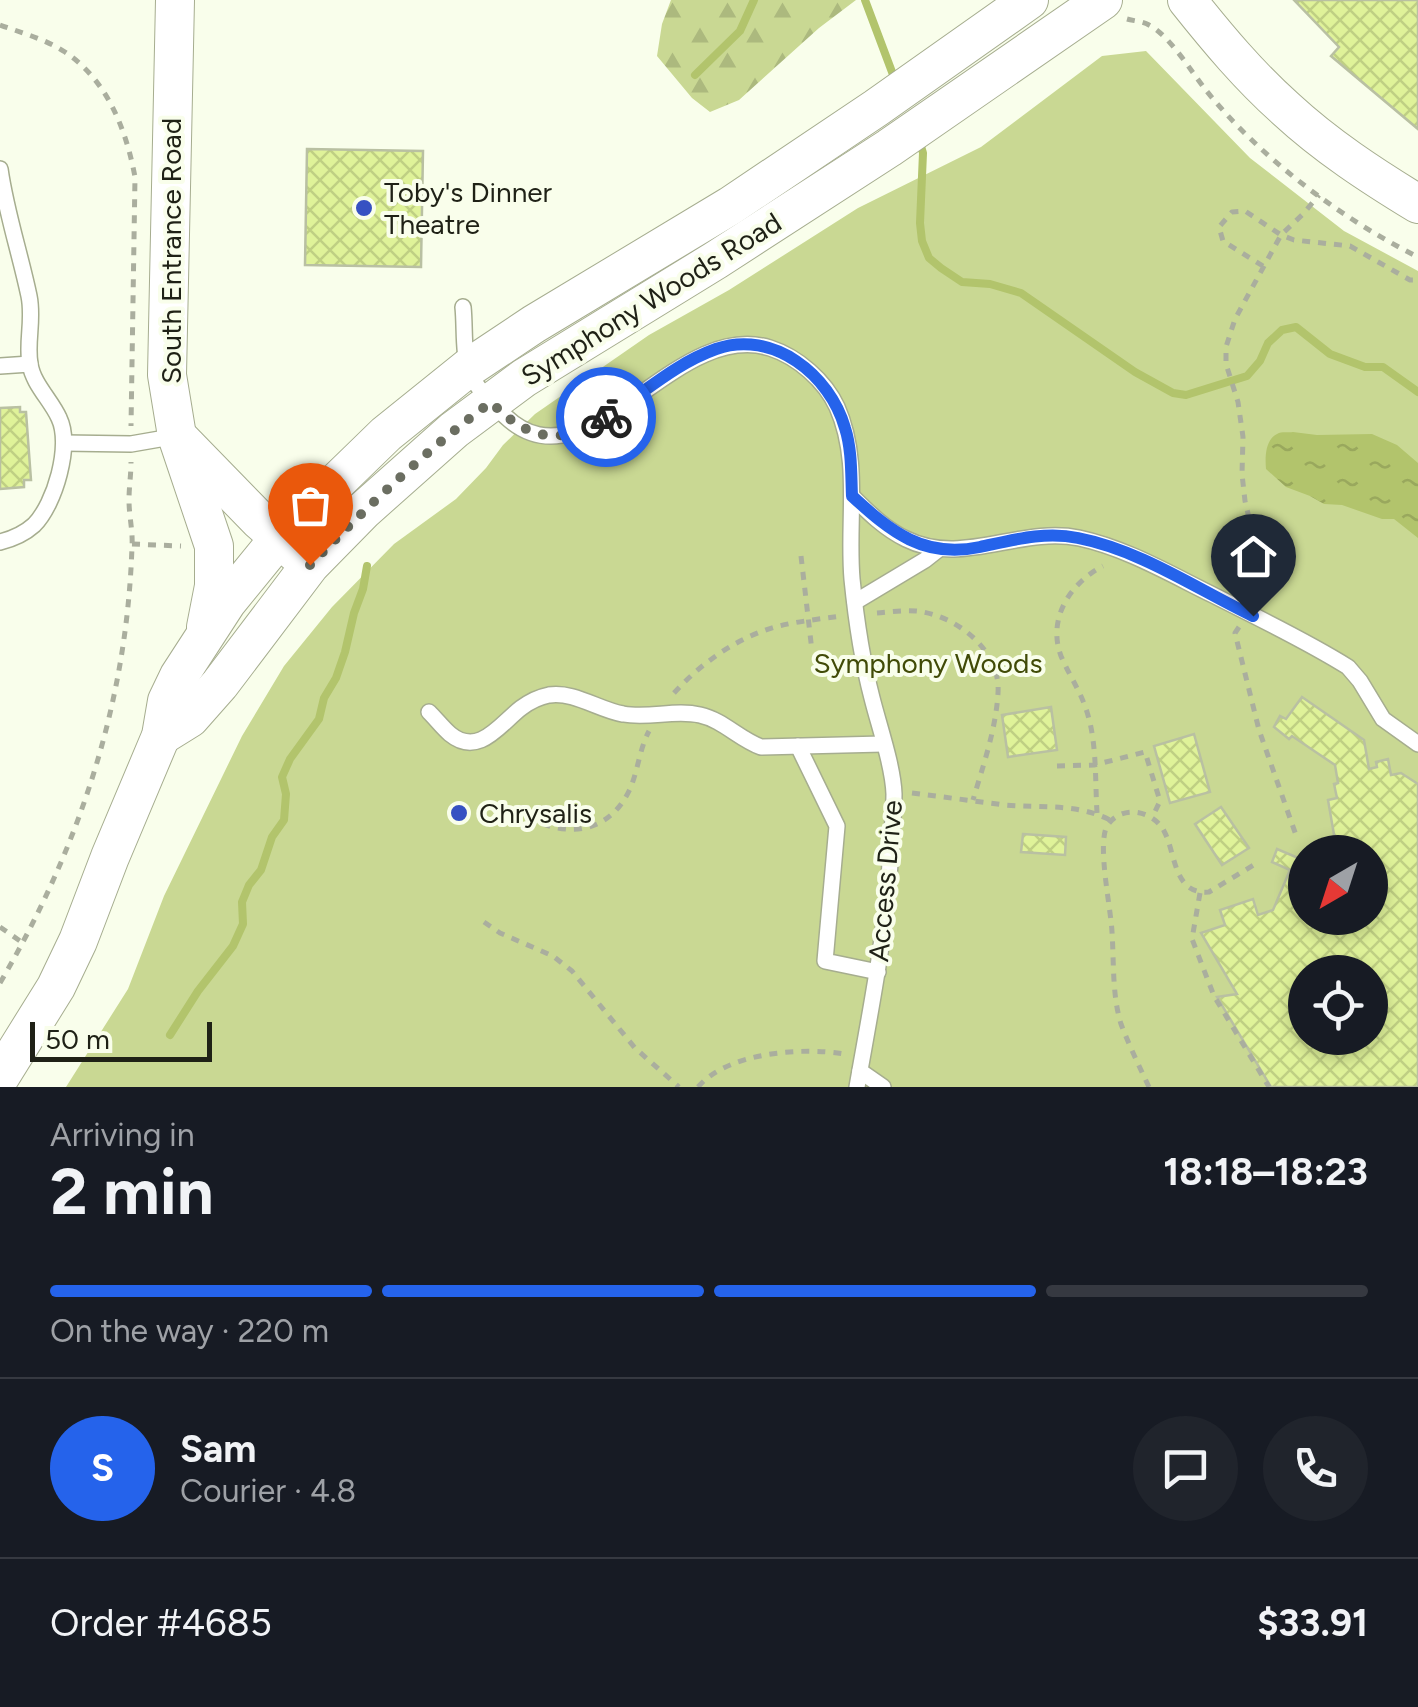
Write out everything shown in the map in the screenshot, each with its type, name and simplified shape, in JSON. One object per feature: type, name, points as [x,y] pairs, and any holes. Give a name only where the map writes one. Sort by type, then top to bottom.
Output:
[{"type":"street","name":"South Entrance Road","points":[[175,0],[167,376],[176,436],[214,546],[214,586],[202,639]]},
{"type":"street","points":[[1187,0],[1225,48],[1286,110],[1418,204]]},
{"type":"street","name":"Symphony Woods Road","points":[[162,736],[190,718],[310,565],[427,452],[534,324],[730,206],[1018,8]]},
{"type":"street","name":"Symphony Woods Road","points":[[0,1077],[56,986],[78,941],[162,736],[168,701],[178,676],[227,602],[280,538],[386,434],[480,386],[524,378],[889,148],[1016,59],[1114,10]]},
{"type":"street","points":[[176,436],[310,565]]},
{"type":"lane","points":[[0,169],[29,297],[31,370],[61,420],[64,443],[46,509],[20,535],[0,542]]},
{"type":"lane","points":[[463,307],[480,386]]},
{"type":"lane","name":"Access Drive","points":[[480,386],[508,419],[530,432],[562,436],[596,424],[672,370],[702,355],[722,347],[756,346],[771,348],[805,368],[835,402],[846,429],[851,461],[852,575],[866,675],[894,791],[878,972],[860,1072]]},
{"type":"lane","points":[[0,366],[30,364]]},
{"type":"lane","points":[[64,443],[131,444],[176,436]]},
{"type":"lane","points":[[852,496],[906,540],[939,549],[968,549],[1045,535],[1076,538],[1127,554],[1348,667],[1382,718],[1418,744]]},
{"type":"lane","points":[[856,608],[939,549]]},
{"type":"lane","points":[[429,712],[460,741],[472,742],[500,729],[524,705],[555,694],[626,715],[701,715],[761,747],[883,744]]},
{"type":"lane","points":[[798,746],[837,826],[826,961],[878,972]]},
{"type":"lane","points":[[860,1072],[883,1087]]},
{"type":"path","points":[[1114,10],[1154,27],[1226,116],[1284,167],[1380,236],[1418,257]]},
{"type":"path","points":[[0,25],[42,40],[80,64],[97,82],[121,123],[130,148],[135,177],[131,412]]},
{"type":"path","points":[[1238,402],[1226,364],[1226,347],[1235,319],[1281,235],[1319,195]]},
{"type":"path","points":[[1264,266],[1222,241],[1219,227],[1232,212],[1245,211],[1294,240],[1350,246],[1410,280],[1418,280]]},
{"type":"path","points":[[0,983],[24,943],[65,855],[87,800],[102,744],[120,667],[132,544],[131,472]]},
{"type":"path","points":[[132,544],[187,547]]},
{"type":"path","points":[[1096,812],[1088,714],[1060,653],[1056,629],[1061,609],[1082,580],[1127,554]]},
{"type":"path","points":[[801,556],[812,652]]},
{"type":"path","points":[[528,817],[570,831],[586,828],[612,814],[630,788],[644,740],[680,686],[722,652],[751,636],[856,608],[918,611],[945,618],[967,631],[983,647],[999,688],[973,800]]},
{"type":"path","points":[[1057,766],[1094,765],[1145,752],[1160,800],[1152,818]]},
{"type":"path","points":[[894,791],[1008,805],[1078,808],[1112,820]]},
{"type":"path","points":[[1149,1087],[1120,1021],[1105,871],[1107,827],[1124,812],[1137,811],[1152,818],[1163,829],[1178,874],[1200,893],[1209,892],[1257,863]]},
{"type":"path","points":[[1200,893],[1192,940],[1214,996],[1270,1087]]},
{"type":"path","points":[[484,922],[554,956],[572,970],[635,1048],[679,1087]]},
{"type":"path","points":[[0,927],[24,943]]},
{"type":"path","points":[[698,1087],[725,1067],[769,1054],[818,1050],[860,1072]]},
{"type":"green space","points":[[671,0],[856,0],[739,100],[710,112],[692,98],[657,56]]},
{"type":"green space","name":"Symphony Woods","points":[[1146,51],[1250,158],[1344,231],[1418,271],[1418,1087],[66,1087],[128,989],[164,896],[242,736],[284,666],[332,607],[394,544],[456,499],[535,414],[649,335],[729,290],[858,208],[981,147],[1102,56]]},
{"type":"water","points":[[1293,432],[1372,434],[1397,445],[1418,463],[1418,538],[1394,519],[1324,504],[1286,487],[1266,469],[1266,455],[1273,437]]},
{"type":"building","points":[[1294,0],[1418,0],[1418,129],[1331,56],[1339,47]]},
{"type":"building","name":"Toby's Dinner Theatre","points":[[307,149],[423,151],[421,267],[305,265]]},
{"type":"building","points":[[20,407],[20,412],[26,412],[31,480],[24,480],[24,487],[0,489],[0,408]]},
{"type":"building","points":[[1302,697],[1364,740],[1369,769],[1388,759],[1391,775],[1401,773],[1418,784],[1418,1087],[1271,1087],[1217,997],[1237,994],[1201,933],[1225,925],[1220,910],[1253,899],[1258,915],[1273,910],[1288,875],[1288,935],[1388,935],[1388,835],[1334,835],[1328,800],[1337,798],[1335,765],[1274,727],[1280,716],[1286,719]]},
{"type":"building","points":[[1051,707],[1057,750],[1008,757],[1002,715]]},
{"type":"building","points":[[1194,734],[1210,792],[1170,803],[1154,746]]},
{"type":"building","points":[[1221,807],[1249,848],[1222,865],[1195,824]]},
{"type":"building","points":[[1023,834],[1066,837],[1065,855],[1021,852]]},
{"type":"building","points":[[1277,849],[1288,854],[1288,869],[1272,862]]},
{"type":"waterway","points":[[695,75],[740,31],[754,0]]},
{"type":"waterway","points":[[865,0],[895,80]]},
{"type":"waterway","points":[[919,139],[923,153],[920,223],[929,258],[962,282],[990,284],[1021,293],[1135,372],[1173,393],[1186,395],[1247,376],[1268,343],[1282,330],[1296,327],[1330,354],[1365,367],[1383,367],[1418,392]]},
{"type":"waterway","points":[[170,1035],[233,946],[243,924],[242,902],[284,820],[286,794],[282,777],[319,719],[324,698],[336,678],[367,566]]},
{"type":"way so far","points":[[310,565],[427,452],[491,402],[518,426],[544,434],[562,436],[606,417]]},
{"type":"place","name":"Toby's Dinner Theatre","points":[[364,208]]},
{"type":"place","name":"Chrysalis","points":[[459,813]]},
{"type":"route","points":[[606,417],[672,370],[702,355],[722,347],[771,348],[790,357],[822,383],[846,429],[852,496],[906,540],[957,550],[1045,535],[1076,538],[1154,566],[1253,616]]}]
